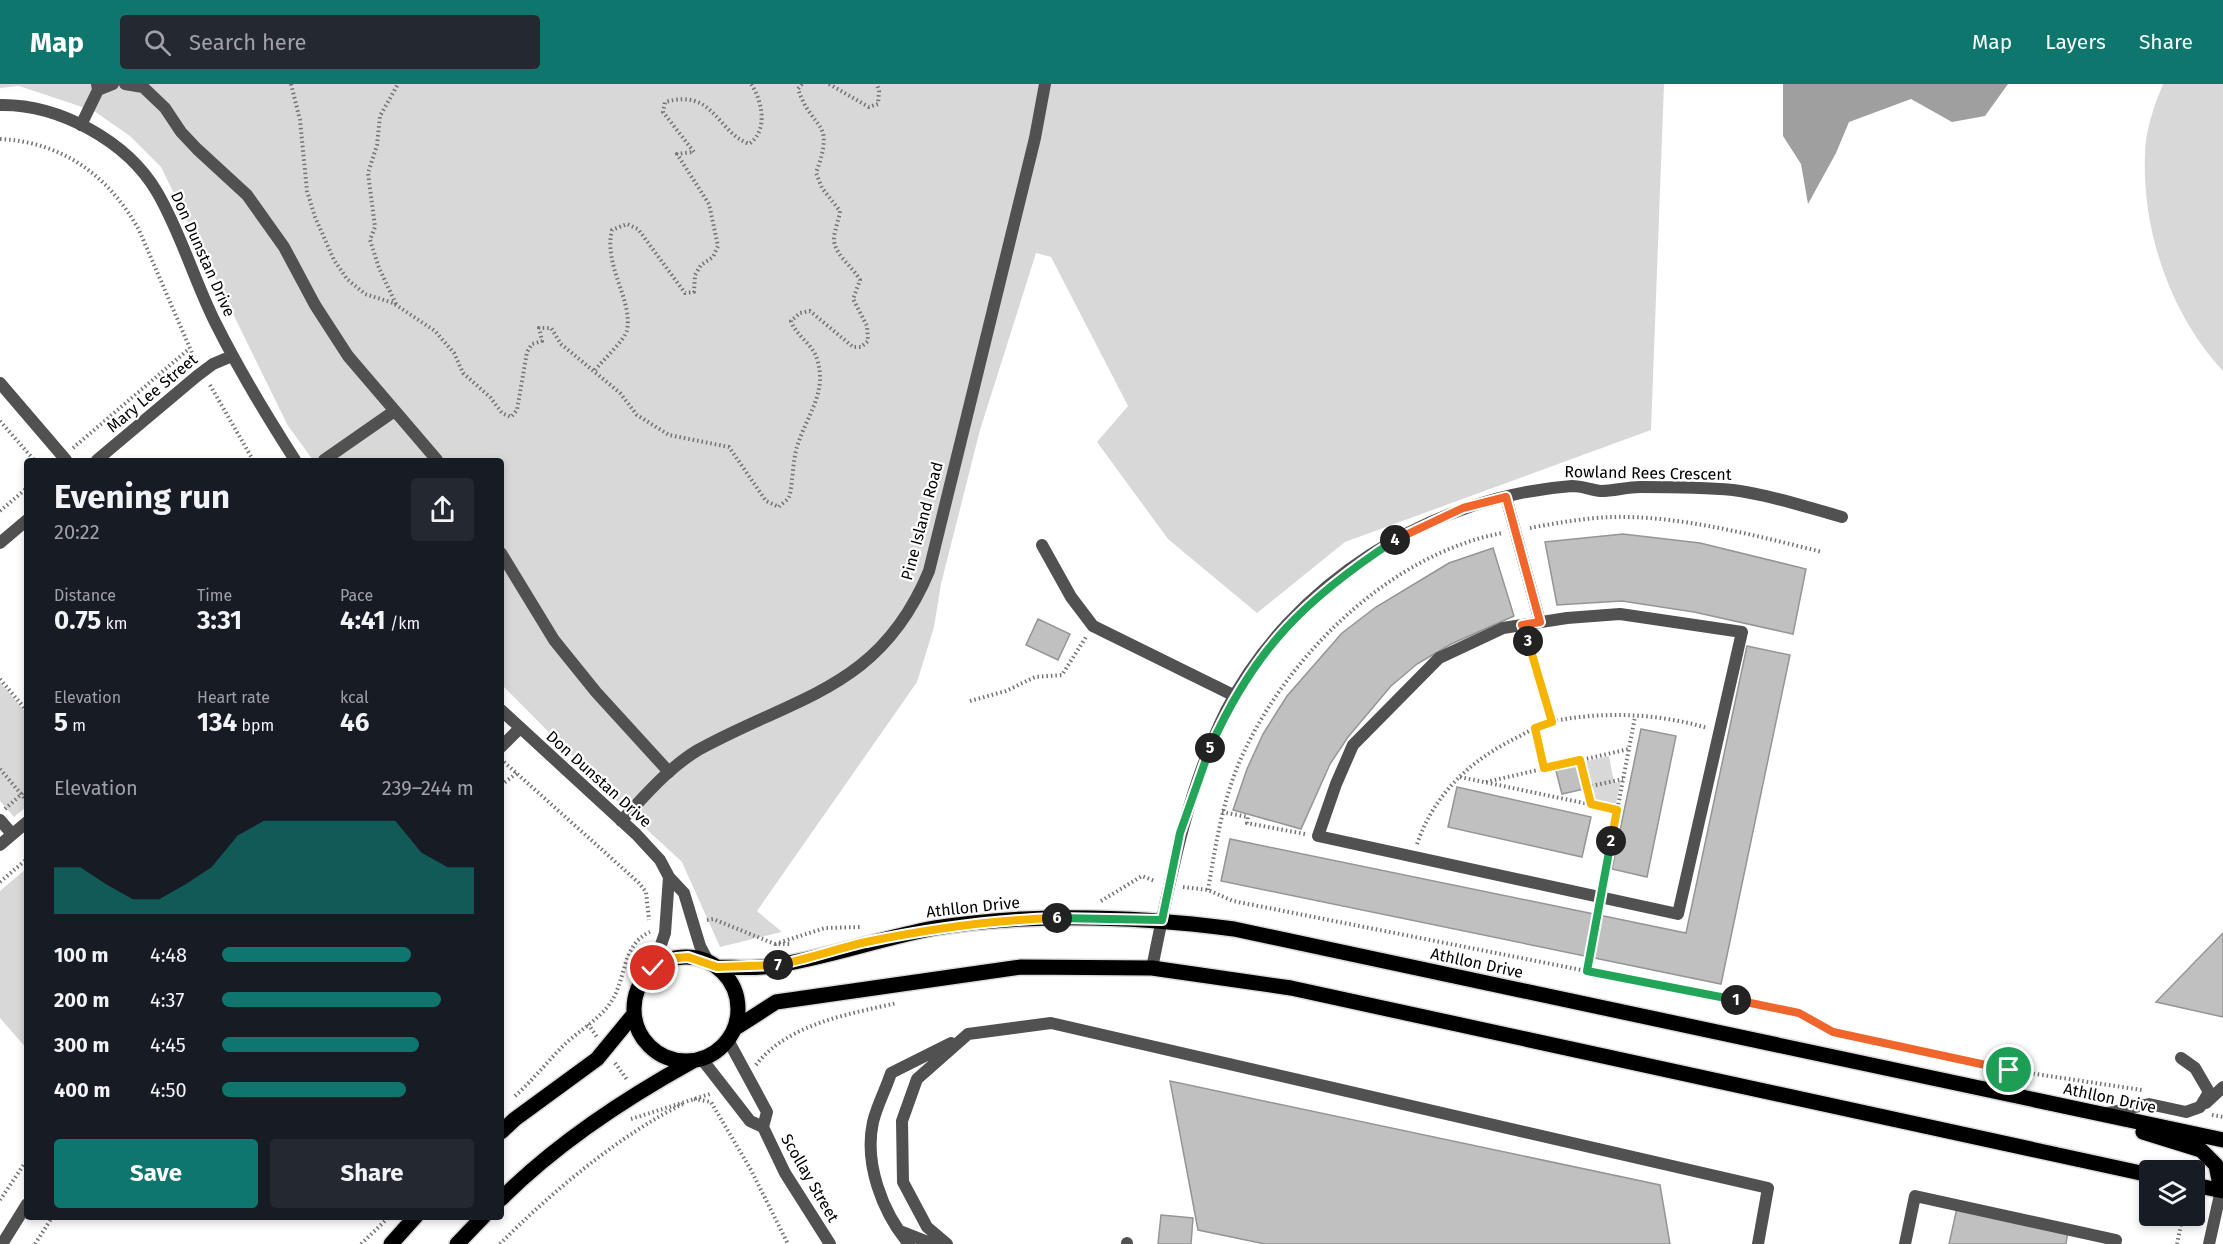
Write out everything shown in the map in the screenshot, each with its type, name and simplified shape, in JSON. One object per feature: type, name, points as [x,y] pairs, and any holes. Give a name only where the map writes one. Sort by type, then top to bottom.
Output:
[{"type":"main road","name":"Athllon Drive","points":[[712,964],[769,966],[814,958],[863,943],[936,928],[1010,920],[1087,917],[1162,920],[1234,929],[2223,1140]]},
{"type":"main road","points":[[698,1059],[674,1060],[651,1048],[642,1038],[634,1014],[637,989],[653,968],[676,958],[688,957],[712,964],[732,984],[736,995],[738,1018],[731,1034]]},
{"type":"main road","points":[[504,1196],[578,1133],[636,1094],[698,1059],[711,1055],[731,1034],[776,1002],[931,978],[1021,967],[1152,968],[1291,988],[2139,1173]]},
{"type":"main road","points":[[504,1129],[597,1059],[634,1014]]},
{"type":"main road","points":[[2102,1114],[2143,1132],[2201,1150],[2216,1165],[2222,1188],[2205,1186]]},
{"type":"main road","points":[[391,1244],[412,1220]]},
{"type":"main road","points":[[458,1244],[480,1220]]},
{"type":"street","points":[[81,125],[97,87],[113,84]]},
{"type":"street","points":[[125,84],[143,87],[165,108],[181,132],[197,149],[247,195],[284,248],[315,305],[348,356],[393,412],[435,458]]},
{"type":"street","name":"Pine Island Road","points":[[621,821],[669,772],[697,751],[818,693],[855,672],[899,627],[921,590],[929,571],[1035,138],[1045,84]]},
{"type":"street","name":"Don Dunstan Drive","points":[[0,105],[50,112],[102,136],[132,160],[156,191],[232,356],[294,458]]},
{"type":"street","name":"Mary Lee Street","points":[[99,458],[202,372],[232,356]]},
{"type":"street","points":[[0,383],[63,458]]},
{"type":"street","points":[[327,458],[393,412]]},
{"type":"street","name":"Rowland Rees Crescent","points":[[1152,968],[1180,833],[1203,764],[1235,696],[1273,642],[1304,607],[1343,573],[1400,536],[1463,508],[1506,497],[1575,486],[1600,491],[1637,487],[1732,490],[1765,496],[1842,517]]},
{"type":"street","points":[[1506,497],[1540,622]]},
{"type":"street","points":[[0,543],[24,523]]},
{"type":"street","points":[[1042,545],[1071,597],[1093,626],[1235,696]]},
{"type":"street","points":[[504,558],[554,640],[596,692],[669,772]]},
{"type":"street","points":[[1620,614],[1742,632],[1678,914],[1318,836],[1335,784],[1353,745],[1382,715],[1439,658],[1503,628],[1522,625],[1620,614]]},
{"type":"street","name":"Don Dunstan Drive","points":[[504,713],[660,860],[669,877],[684,893],[693,923],[712,964]]},
{"type":"street","points":[[504,744],[519,729]]},
{"type":"street","points":[[0,820],[12,834]]},
{"type":"street","points":[[0,845],[24,824]]},
{"type":"street","points":[[653,968],[666,929],[669,877]]},
{"type":"street","points":[[909,1244],[896,1229],[880,1191],[869,1155],[873,1122],[891,1073],[967,1035],[1051,1023],[1768,1188],[1758,1244]]},
{"type":"street","name":"Scollay Street","points":[[731,1034],[767,1112],[763,1127]]},
{"type":"street","points":[[947,1244],[927,1227],[903,1182],[902,1121],[917,1079],[967,1035]]},
{"type":"street","points":[[2181,1058],[2195,1068],[2209,1092],[2200,1107]]},
{"type":"street","name":"Scollay Street","points":[[698,1059],[750,1121],[763,1127],[785,1173],[830,1244]]},
{"type":"street","points":[[2102,1114],[2150,1104],[2186,1112],[2200,1107],[2223,1087]]},
{"type":"street","points":[[2209,1244],[2222,1188]]},
{"type":"street","points":[[1905,1244],[1915,1196],[2116,1239],[2115,1244]]},
{"type":"street","points":[[2,1244],[24,1209]]},
{"type":"street","points":[[896,1229],[933,1244]]},
{"type":"path","points":[[291,84],[300,120],[307,191],[315,217],[334,260],[347,279],[365,294],[382,298],[435,330],[454,353],[463,374],[490,396],[502,413],[511,417],[517,410],[527,352],[532,344],[542,340],[539,328],[551,328],[561,344],[620,393],[637,415],[669,435],[729,447],[766,501],[779,507],[789,497],[797,446],[817,404],[821,382],[817,358],[805,339],[794,330],[791,321],[800,313],[810,310],[853,347],[861,347],[868,341],[868,332],[854,299],[860,280],[853,267],[842,256],[834,239],[840,211],[822,188],[816,173],[825,149],[825,137],[820,124],[804,107],[798,89],[802,84]]},
{"type":"path","points":[[397,306],[379,268],[370,240],[375,227],[369,173],[377,145],[380,116],[398,84]]},
{"type":"path","points":[[595,370],[627,332],[627,314],[608,244],[612,230],[627,224],[638,229],[685,293],[694,292],[695,275],[701,265],[713,257],[718,246],[709,204],[677,154],[694,152],[663,112],[665,102],[676,99],[710,107],[736,139],[749,144],[759,138],[763,123],[752,84]]},
{"type":"path","points":[[829,84],[869,107],[878,104],[879,91],[876,84]]},
{"type":"path","points":[[0,139],[32,142],[58,151],[93,172],[110,186],[139,230],[189,349],[252,458]]},
{"type":"path","points":[[65,458],[189,349]]},
{"type":"path","points":[[0,421],[32,458]]},
{"type":"path","points":[[0,511],[24,491]]},
{"type":"path","points":[[1208,890],[1222,812],[1243,754],[1274,695],[1307,655],[1344,617],[1425,559],[1493,535],[1612,517],[1648,519],[1754,535],[1822,552]]},
{"type":"path","points":[[1522,625],[1552,722]]},
{"type":"path","points":[[970,701],[1006,692],[1035,677],[1062,675],[1093,626]]},
{"type":"path","points":[[0,679],[24,707]]},
{"type":"path","points":[[1413,856],[1425,822],[1459,777],[1489,751],[1535,728],[1552,722],[1597,715],[1690,723],[1719,732]]},
{"type":"path","points":[[1587,971],[1635,717]]},
{"type":"path","points":[[1535,728],[1544,768]]},
{"type":"path","points":[[1485,782],[1629,749]]},
{"type":"path","points":[[1580,760],[1591,804]]},
{"type":"path","points":[[504,762],[644,888],[649,933]]},
{"type":"path","points":[[0,769],[24,798]]},
{"type":"path","points":[[504,783],[517,773]]},
{"type":"path","points":[[1459,777],[1617,810]]},
{"type":"path","points":[[1587,787],[1623,779]]},
{"type":"path","points":[[0,813],[24,792]]},
{"type":"path","points":[[1222,812],[1248,817],[1247,823],[1318,836]]},
{"type":"path","points":[[0,882],[24,862]]},
{"type":"path","points":[[1233,901],[1799,1013],[1833,1032],[2009,1070],[2144,1090]]},
{"type":"path","points":[[693,923],[713,919],[775,944]]},
{"type":"path","points":[[509,1101],[611,1002],[632,946],[649,933],[666,929]]},
{"type":"path","points":[[748,1074],[761,1058],[782,1039],[854,1013],[901,1002]]},
{"type":"path","points":[[588,1024],[649,1111],[723,1088]]},
{"type":"path","points":[[500,1244],[527,1217],[583,1170],[665,1113],[693,1099],[711,1102],[751,1170],[788,1244]]},
{"type":"path","points":[[2200,1107],[2210,1115],[2223,1117]]},
{"type":"path","points":[[0,1200],[24,1164]]},
{"type":"path","points":[[34,1244],[50,1220]]},
{"type":"path","points":[[361,1244],[386,1220]]},
{"type":"path","points":[[2177,1244],[2181,1226]]},
{"type":"shaded area","points":[[0,84],[1664,84],[1651,430],[1345,542],[1257,613],[1168,539],[1097,442],[1128,406],[1051,257],[1036,253],[980,430],[941,584],[934,627],[917,682],[757,911],[782,932],[720,947],[682,862],[629,813],[504,687],[504,458],[312,458],[288,426],[161,167],[130,136],[94,111],[19,86],[0,88]]},
{"type":"shaded area","points":[[1783,84],[2008,84],[1985,116],[1952,122],[1911,99],[1849,122],[1836,153],[1808,204],[1801,164],[1783,136]]},
{"type":"shaded area","points":[[2163,84],[2223,84],[2223,371],[2188,324],[2163,271],[2155,242],[2145,184],[2145,146],[2156,101]]},
{"type":"shaded area","points":[[0,682],[24,710],[24,809],[14,817],[0,801]]},
{"type":"shaded area","points":[[1609,756],[1614,783],[1621,781],[1615,807],[1592,802],[1583,762]]},
{"type":"shaded area","points":[[24,871],[24,1046],[0,1018],[0,891]]},
{"type":"building","points":[[1623,534],[1700,543],[1806,569],[1793,634],[1694,612],[1622,601],[1557,605],[1545,542]]},
{"type":"building","points":[[1493,548],[1514,616],[1451,644],[1417,664],[1391,686],[1348,737],[1330,764],[1301,829],[1233,810],[1247,769],[1263,734],[1287,696],[1342,633],[1376,607],[1449,563]]},
{"type":"building","points":[[1038,619],[1070,634],[1058,660],[1026,645]]},
{"type":"building","points":[[1747,646],[1790,655],[1721,984],[1221,881],[1230,839],[1686,933]]},
{"type":"building","points":[[1641,729],[1676,736],[1647,877],[1612,869]]},
{"type":"building","points":[[1578,765],[1584,789],[1562,794],[1556,771]]},
{"type":"building","points":[[1457,787],[1591,817],[1582,857],[1448,827]]},
{"type":"building","points":[[2223,933],[2223,1017],[2156,1002]]},
{"type":"building","points":[[1170,1081],[1660,1185],[1670,1244],[1265,1244],[1198,1230]]},
{"type":"building","points":[[1957,1208],[2068,1231],[2066,1244],[1949,1244]]},
{"type":"building","points":[[1161,1215],[1193,1218],[1191,1244],[1158,1244]]},
{"type":"route","points":[[653,968],[676,958],[688,957],[699,958],[717,967],[769,966],[814,958],[863,943],[936,928],[1010,920],[1087,917],[1162,920],[1180,833],[1203,764],[1226,711],[1266,650],[1304,607],[1343,573],[1400,536],[1463,508],[1506,497],[1540,622],[1522,625],[1552,722],[1535,728],[1544,768],[1580,760],[1591,804],[1617,810],[1587,971],[1799,1013],[1833,1032],[2009,1070]]}]
